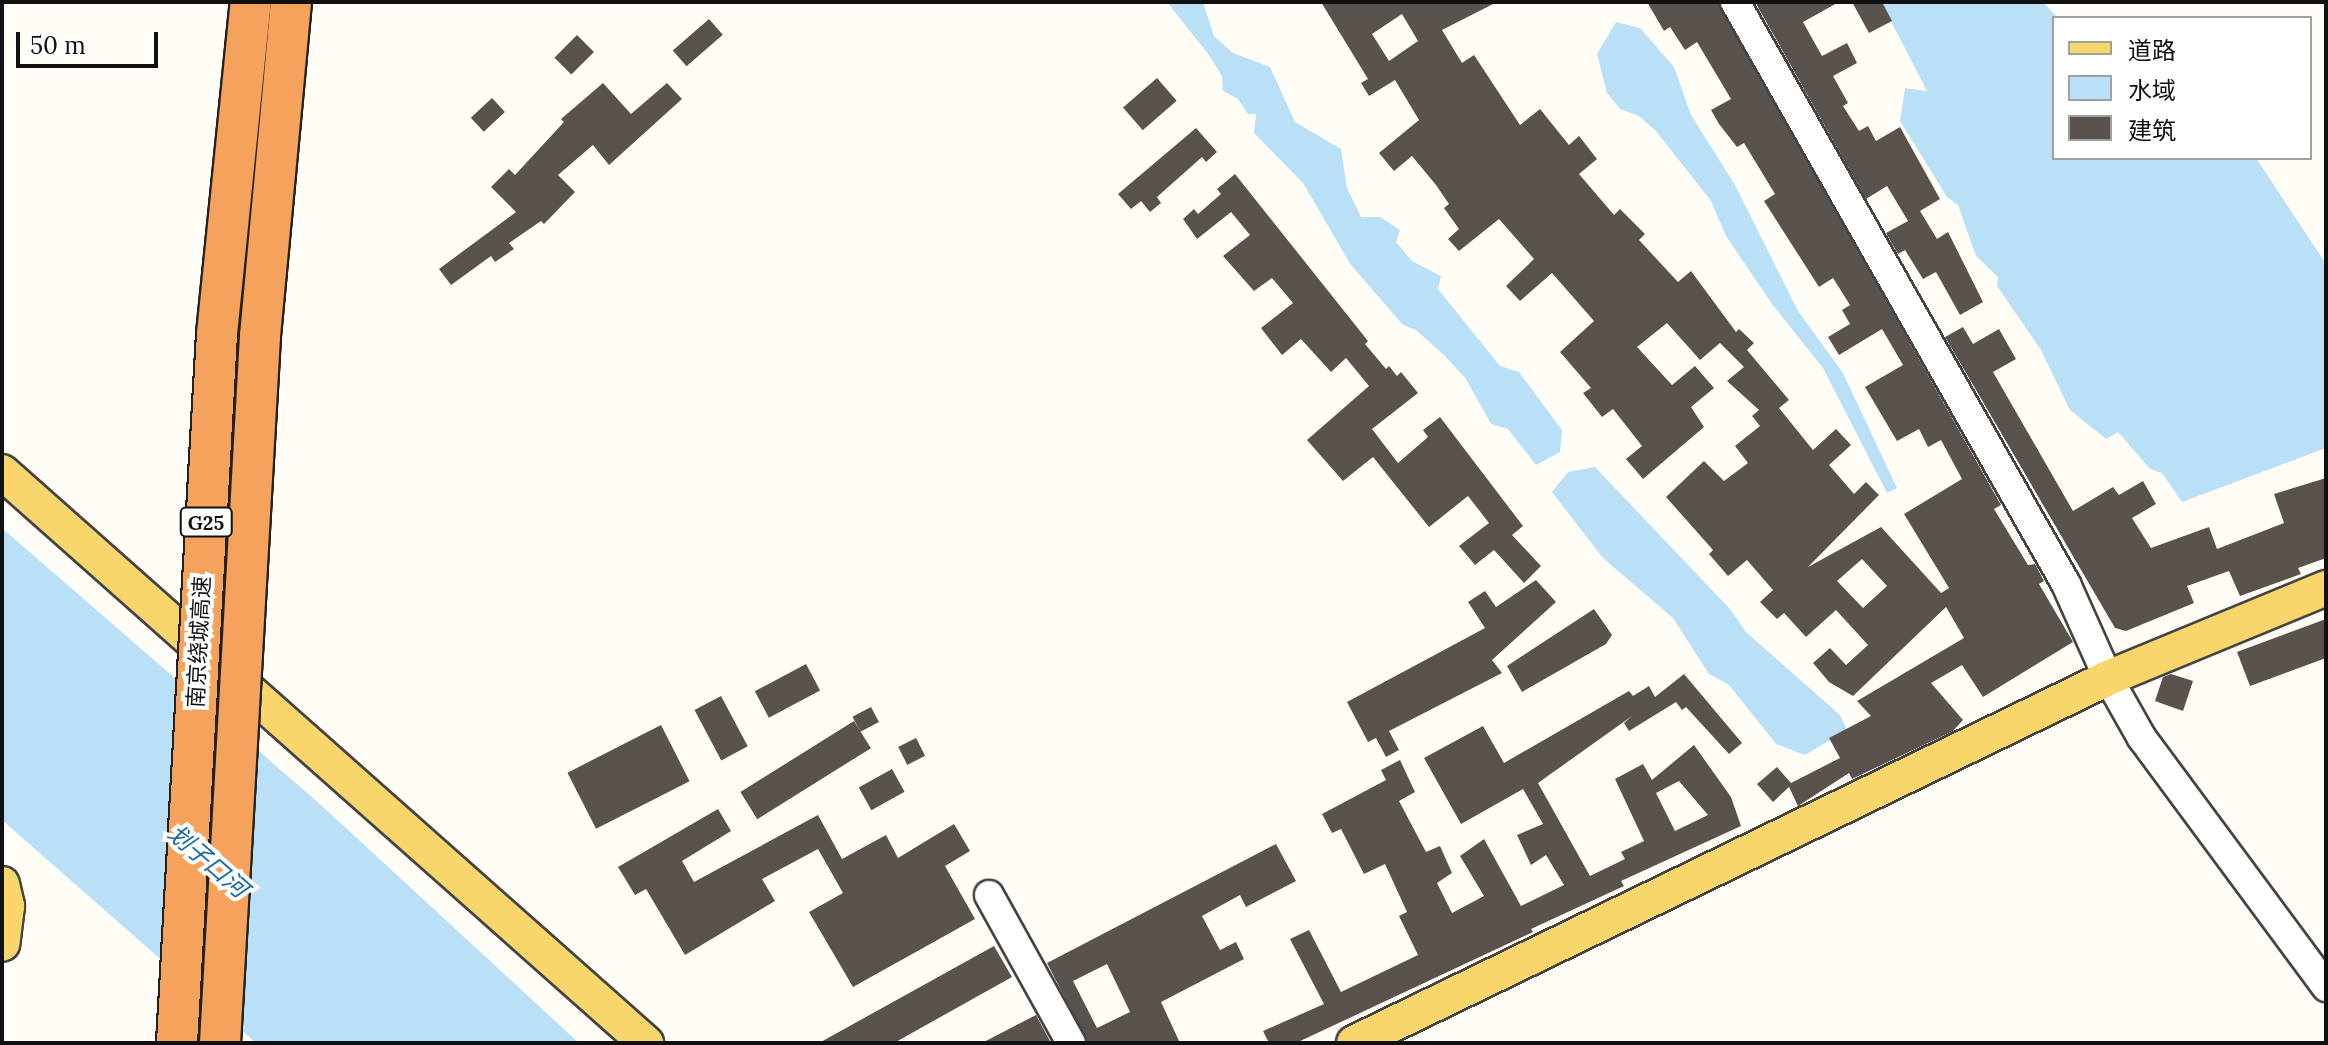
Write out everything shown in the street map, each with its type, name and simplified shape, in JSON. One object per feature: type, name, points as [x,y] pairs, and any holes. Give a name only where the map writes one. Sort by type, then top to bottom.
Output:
[{"type":"highway","name":"南京绕城高速","points":[[177,1043],[217,334],[251,2]]},
{"type":"highway","name":"南京绕城高速","points":[[220,1043],[260,336],[291,2]]},
{"type":"main road","points":[[2,472],[646,1043]]},
{"type":"main road","points":[[1354,1043],[2108,678],[2326,588]]},
{"type":"main road","points":[[2,884],[7,906],[2,944]]},
{"type":"street","points":[[1735,2],[2058,570],[2108,678],[2142,738],[2326,987]]},
{"type":"street","points":[[989,895],[1071,1043]]},
{"type":"water","points":[[1167,2],[1203,2],[1214,36],[1233,53],[1270,67],[1295,122],[1341,149],[1347,188],[1361,217],[1380,217],[1400,230],[1396,242],[1412,261],[1441,276],[1438,289],[1500,366],[1519,372],[1562,430],[1560,452],[1536,465],[1508,429],[1491,424],[1466,379],[1445,356],[1416,330],[1403,325],[1351,265],[1303,183],[1254,133],[1256,114],[1248,114],[1238,99],[1223,91],[1222,76],[1209,55]]},
{"type":"water","points":[[1881,2],[2043,2],[2056,16],[2052,16],[2052,160],[2257,160],[2326,264],[2326,448],[2182,502],[2162,473],[2150,469],[2118,432],[2106,439],[2070,410],[2041,350],[1997,286],[1998,277],[1976,256],[1958,205],[1947,197],[1900,121],[1905,88],[1927,91]]},
{"type":"water","points":[[1616,22],[1640,28],[1674,67],[1691,115],[1735,185],[1798,311],[1843,373],[1897,488],[1887,493],[1823,368],[1772,304],[1726,236],[1711,201],[1656,131],[1639,116],[1620,109],[1607,93],[1597,54]]},
{"type":"water","points":[[1595,467],[1730,609],[1746,632],[1840,715],[1847,730],[1805,755],[1776,744],[1729,685],[1709,674],[1673,618],[1603,558],[1552,492],[1568,472]]},
{"type":"water","name":"划子口河","points":[[2,528],[321,805],[579,1043],[256,1043],[2,820]]},
{"type":"building","points":[[1321,2],[1497,2],[1442,30],[1462,63],[1474,55],[1520,125],[1540,109],[1569,145],[1579,136],[1597,159],[1579,174],[1614,215],[1620,209],[1645,234],[1639,240],[1678,282],[1691,271],[1736,332],[1739,329],[1754,343],[1747,350],[1789,400],[1779,408],[1813,450],[1836,429],[1851,445],[1829,465],[1854,494],[1866,482],[1879,495],[1808,567],[1881,527],[1941,593],[1949,588],[1904,514],[1962,479],[1941,440],[1928,447],[1919,429],[1897,441],[1865,387],[1903,365],[1882,329],[1839,355],[1828,337],[1850,324],[1842,310],[1850,305],[1833,278],[1819,287],[1764,201],[1775,194],[1744,143],[1737,147],[1719,124],[1711,110],[1731,99],[1697,42],[1685,50],[1670,27],[1664,31],[1647,2],[1718,2],[2001,505],[1994,509],[2028,565],[2035,564],[2044,581],[2039,584],[2073,642],[1983,697],[1962,665],[1931,683],[1963,720],[1953,731],[1852,779],[1849,773],[1798,806],[1789,787],[1773,802],[1757,784],[1777,767],[1791,783],[1840,758],[1829,738],[1871,716],[1857,701],[1964,638],[1946,607],[1853,696],[1829,682],[1813,663],[1830,648],[1846,665],[1868,645],[1836,610],[1806,637],[1784,613],[1777,619],[1760,602],[1773,590],[1747,560],[1728,576],[1709,554],[1713,550],[1666,497],[1704,461],[1724,481],[1748,463],[1735,446],[1760,426],[1752,416],[1759,410],[1727,381],[1744,367],[1720,343],[1700,360],[1667,323],[1637,347],[1672,385],[1695,366],[1714,388],[1691,407],[1704,427],[1643,479],[1626,459],[1642,446],[1613,409],[1602,417],[1583,393],[1591,388],[1560,352],[1594,321],[1552,273],[1520,301],[1506,286],[1534,259],[1499,219],[1459,251],[1448,239],[1459,229],[1444,208],[1449,204],[1436,185],[1412,156],[1394,171],[1379,153],[1419,120],[1395,80],[1369,96],[1361,83],[1368,79]],"holes":[[[1402,14],[1418,41],[1389,61],[1372,34]],[[1862,559],[1887,586],[1863,608],[1837,581]]]},
{"type":"building","points":[[1755,2],[1839,2],[1803,22],[1822,56],[1847,43],[1857,63],[1833,76],[1848,103],[1843,106],[1859,131],[1868,126],[1876,141],[1900,127],[1940,199],[1920,211],[1937,239],[1948,232],[1983,302],[1960,315],[1936,272],[1923,279],[1905,250],[1898,254],[1886,233],[1908,221],[1887,186],[1866,199]]},
{"type":"building","points":[[1852,2],[1882,2],[1892,21],[1869,33]]},
{"type":"building","points":[[709,19],[723,35],[687,66],[673,50]]},
{"type":"building","points":[[577,35],[594,52],[571,75],[554,58]]},
{"type":"building","points":[[1157,78],[1177,101],[1143,130],[1123,108]]},
{"type":"building","points":[[603,83],[631,114],[667,83],[682,99],[609,165],[593,145],[558,175],[575,192],[544,224],[541,221],[509,243],[514,249],[495,262],[491,256],[451,285],[439,269],[516,212],[491,187],[509,169],[515,175],[564,122],[561,119]]},
{"type":"building","points":[[492,98],[505,112],[484,132],[471,118]]},
{"type":"building","points":[[1196,128],[1217,152],[1206,162],[1202,157],[1157,197],[1161,203],[1150,212],[1141,201],[1131,209],[1118,194]]},
{"type":"building","points":[[1235,174],[1368,341],[1365,344],[1386,369],[1389,366],[1397,376],[1401,372],[1418,393],[1372,429],[1398,463],[1428,437],[1423,430],[1440,417],[1523,526],[1512,535],[1541,566],[1524,583],[1494,550],[1475,565],[1459,546],[1489,523],[1468,496],[1429,527],[1373,457],[1343,481],[1307,440],[1369,386],[1346,358],[1331,372],[1301,339],[1282,355],[1261,328],[1293,303],[1272,278],[1254,291],[1223,256],[1250,235],[1231,212],[1197,239],[1183,219],[1194,209],[1198,214],[1221,194],[1217,189]]},
{"type":"building","points":[[1963,327],[1973,344],[1999,329],[2016,359],[1993,372],[2073,511],[2113,487],[2119,495],[2143,481],[2156,504],[2132,518],[2151,548],[2209,527],[2217,549],[2284,523],[2274,494],[2326,478],[2326,558],[2298,568],[2301,574],[2240,596],[2229,571],[2187,586],[2194,603],[2126,631],[2115,628],[1945,337]]},
{"type":"building","points":[[1536,580],[1556,602],[1492,660],[1502,673],[1389,731],[1399,750],[1386,757],[1376,738],[1368,742],[1347,702],[1485,628],[1468,602],[1485,591],[1496,607]]},
{"type":"building","points":[[1594,609],[1612,635],[1606,644],[1522,692],[1507,666]]},
{"type":"building","points":[[2326,619],[2326,658],[2250,686],[2237,652]]},
{"type":"building","points":[[806,664],[820,690],[769,718],[755,691]]},
{"type":"building","points":[[1684,674],[1742,743],[1729,754],[1686,707],[1682,710],[1676,702],[1629,731],[1624,723],[1632,716],[1538,783],[1590,876],[1625,859],[1621,852],[1644,841],[1615,779],[1643,764],[1652,780],[1694,745],[1731,797],[1741,826],[1621,881],[1624,886],[1531,929],[1533,932],[1296,1043],[1269,1043],[1263,1031],[1324,1004],[1290,939],[1309,930],[1341,992],[1418,955],[1399,916],[1407,912],[1385,864],[1364,874],[1341,829],[1332,833],[1322,814],[1386,780],[1381,770],[1400,760],[1415,792],[1399,801],[1426,852],[1440,846],[1452,873],[1437,883],[1452,913],[1484,896],[1460,856],[1484,839],[1521,906],[1564,885],[1546,855],[1531,865],[1517,835],[1543,824],[1523,789],[1461,824],[1424,758],[1483,726],[1504,763],[1629,691],[1633,696],[1649,686],[1655,697]],"holes":[[[1679,781],[1708,815],[1675,831],[1656,793]]]},
{"type":"building","points":[[2171,674],[2193,681],[2183,711],[2155,701],[2163,677]]},
{"type":"building","points":[[721,696],[748,746],[721,760],[695,710]]},
{"type":"building","points":[[871,707],[879,722],[860,732],[852,717]]},
{"type":"building","points":[[854,721],[871,748],[757,819],[740,792]]},
{"type":"building","points":[[661,725],[690,781],[596,829],[567,773]]},
{"type":"building","points":[[916,738],[925,756],[907,765],[898,747]]},
{"type":"building","points":[[892,769],[905,792],[871,810],[859,787]]},
{"type":"building","points":[[718,809],[731,831],[682,861],[694,882],[818,815],[842,859],[886,835],[898,858],[954,824],[970,851],[945,866],[975,919],[853,987],[809,912],[843,893],[818,849],[762,879],[775,901],[685,955],[646,889],[635,895],[618,867]]},
{"type":"building","points":[[1276,844],[1296,881],[1246,907],[1240,895],[1202,916],[1220,950],[1236,942],[1244,959],[1161,1002],[1180,1043],[1088,1043],[1047,963]],"holes":[[[1107,964],[1130,1012],[1097,1028],[1073,981]]]},
{"type":"building","points":[[994,946],[1012,977],[894,1043],[819,1043]]},
{"type":"building","points":[[1036,1015],[1050,1041],[982,1043]]}]
